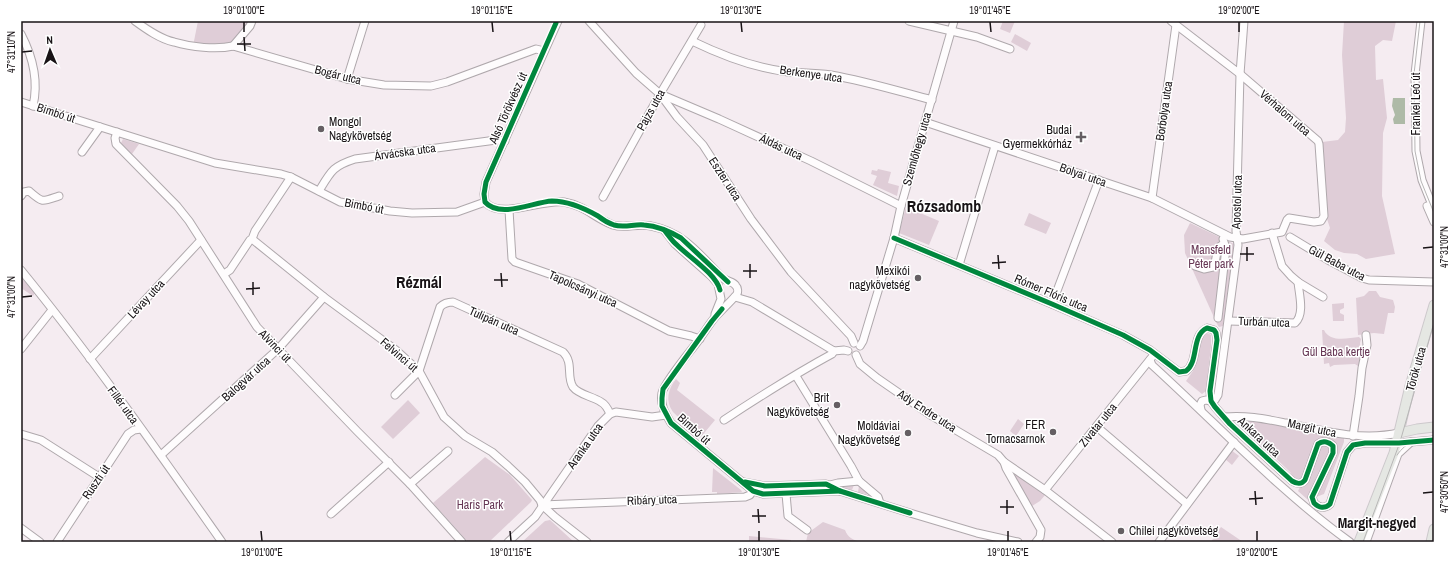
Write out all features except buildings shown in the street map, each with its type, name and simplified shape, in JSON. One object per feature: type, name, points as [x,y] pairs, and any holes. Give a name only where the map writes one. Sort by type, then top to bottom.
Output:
[{"type":"main road","name":"Török utca","points":[[1359,542],[1397,443],[1410,386],[1434,305]]},
{"type":"main road","points":[[1399,433],[1416,429],[1434,428]]},
{"type":"main road","points":[[1431,542],[1434,529]]},
{"type":"street","name":"Bogár utca","points":[[135,21],[173,42],[222,49],[233,46],[347,79],[384,85],[430,86],[447,82],[536,49],[544,51]]},
{"type":"street","points":[[233,46],[250,26],[252,21]]},
{"type":"street","points":[[347,79],[365,21]]},
{"type":"street","name":"Eszter utca","points":[[589,21],[636,73],[660,94],[677,117],[703,145],[751,219],[791,272],[857,344]]},
{"type":"street","points":[[909,21],[977,37],[1010,50]]},
{"type":"street","name":"Szemlőhegy utca","points":[[857,344],[863,341],[894,238],[901,206],[954,21]]},
{"type":"street","name":"Apostol utca","points":[[1211,401],[1215,400],[1218,395],[1238,245],[1236,238],[1240,74],[1244,21]]},
{"type":"street","name":"Frankel Leó út","points":[[1421,21],[1416,60],[1416,151],[1424,187],[1434,210]]},
{"type":"street","name":"Alsó Törökvész út","points":[[485,202],[484,194],[486,182],[557,22]]},
{"type":"street","name":"Vérhalom utca","points":[[1173,23],[1240,74],[1318,141],[1319,144],[1323,218],[1318,222],[1289,218],[1282,232],[1243,239],[1236,238]]},
{"type":"street","name":"Borbolya utca","points":[[1152,198],[1173,23]]},
{"type":"street","name":"Pajzs utca","points":[[603,197],[660,94],[701,25]]},
{"type":"street","points":[[21,34],[30,53],[34,69],[35,88],[33,106]]},
{"type":"street","name":"Berkenye utca","points":[[692,41],[717,54],[733,60],[788,72],[831,75],[932,100]]},
{"type":"street","name":"Áldás utca","points":[[660,94],[706,113],[811,161],[901,206]]},
{"type":"street","name":"Bimbó út","points":[[21,102],[215,163],[292,177],[340,202],[369,208],[405,212],[457,212],[485,202]]},
{"type":"street","name":"Bolyai utca","points":[[925,122],[1152,198],[1225,235],[1236,238]]},
{"type":"street","points":[[82,152],[100,127]]},
{"type":"street","name":"Alvinci út","points":[[117,132],[115,138],[116,144],[189,220],[257,327],[410,484],[462,542]]},
{"type":"street","name":"Árvácska utca","points":[[319,191],[332,170],[341,163],[355,159],[496,140],[505,141]]},
{"type":"street","points":[[959,265],[995,146]]},
{"type":"street","points":[[224,274],[230,270],[252,239],[255,231],[292,177]]},
{"type":"street","points":[[1052,304],[1099,180]]},
{"type":"street","name":"Frankel Leó út","points":[[1424,187],[1424,197],[1434,222]]},
{"type":"street","points":[[21,196],[24,192],[28,191],[40,200],[44,201],[59,196]]},
{"type":"street","points":[[485,202],[496,209],[509,210],[543,202],[564,202],[582,207],[614,225],[652,226],[673,233],[682,238],[728,282],[736,286],[735,296]]},
{"type":"street","name":"Tapolcsányi utca","points":[[509,210],[512,258],[515,262],[578,284],[669,331],[700,339]]},
{"type":"street","points":[[665,231],[675,244],[712,277],[718,284],[720,292],[726,299],[735,296],[750,301],[834,351],[844,350],[848,351],[852,355],[856,355],[860,352],[857,344],[849,345],[848,351]]},
{"type":"street","points":[[1272,233],[1282,266],[1298,282],[1322,297]]},
{"type":"street","points":[[1218,318],[1226,254],[1223,239],[1225,235]]},
{"type":"street","name":"Gül Baba utca","points":[[1290,237],[1362,278],[1369,280],[1434,282]]},
{"type":"street","name":"Rómer Flóris utca","points":[[894,238],[1123,335],[1154,353],[1179,372],[1189,370],[1193,362],[1201,333],[1207,328],[1214,330],[1216,333],[1216,340],[1210,391],[1211,401]]},
{"type":"street","name":"Felvinci út","points":[[252,239],[324,297],[396,350],[419,372],[444,416],[465,436],[492,452],[508,466],[525,482],[540,500],[542,505],[587,542]]},
{"type":"street","name":"Lévay utca","points":[[90,359],[201,240]]},
{"type":"street","points":[[1196,266],[1204,269],[1213,267],[1218,250],[1221,245],[1224,244]]},
{"type":"street","name":"Fillér utca","points":[[21,270],[90,359],[161,455],[222,542]]},
{"type":"street","name":"Bimbó út","points":[[728,282],[723,284],[720,292],[721,302],[712,321],[663,389],[662,403],[666,415],[671,423],[741,481],[763,494],[840,491]]},
{"type":"street","name":"Turbán utca","points":[[1229,320],[1295,323],[1300,314],[1298,282]]},
{"type":"street","name":"Bimbó út","points":[[712,321],[735,296]]},
{"type":"street","name":"Balogvár utca","points":[[161,455],[278,350],[324,297]]},
{"type":"street","name":"Tulipán utca","points":[[395,395],[419,372],[440,307],[448,302],[453,302],[563,352],[569,361],[571,383],[573,387],[601,402],[610,414]]},
{"type":"street","points":[[21,349],[52,310]]},
{"type":"street","points":[[1353,436],[1362,368],[1367,345],[1366,335]]},
{"type":"street","points":[[724,420],[777,385],[796,376],[832,354],[834,351]]},
{"type":"street","points":[[1154,353],[1150,360],[1152,365],[1308,510],[1350,542]]},
{"type":"street","name":"Ady Endre utca","points":[[856,355],[860,364],[877,378],[932,416],[998,455],[1004,462],[1045,490],[1112,542]]},
{"type":"street","name":"Zivatar utca","points":[[1045,490],[1150,360]]},
{"type":"street","points":[[796,376],[859,481],[878,497],[880,504]]},
{"type":"street","points":[[1201,410],[1200,405],[1202,401],[1211,401]]},
{"type":"street","name":"Ankara utca","points":[[1211,401],[1215,407],[1247,439],[1296,483],[1302,483],[1305,480],[1318,444],[1324,442],[1332,445],[1334,452],[1312,498],[1314,503],[1322,507],[1330,504],[1347,452],[1351,447],[1356,444],[1397,443]]},
{"type":"street","name":"Aranka utca","points":[[542,505],[552,494],[557,483],[572,465],[598,426],[610,414],[622,412],[652,417],[666,415]]},
{"type":"street","name":"Margit utca","points":[[1225,417],[1254,416],[1353,436],[1391,435],[1399,433]]},
{"type":"street","points":[[1096,427],[1186,504]]},
{"type":"street","name":"Ruszti út","points":[[56,542],[128,434],[134,430],[141,429]]},
{"type":"street","points":[[21,434],[41,440],[99,477]]},
{"type":"street","points":[[1397,443],[1434,440]]},
{"type":"street","points":[[1159,542],[1234,442]]},
{"type":"street","points":[[1366,542],[1398,454],[1411,442]]},
{"type":"street","points":[[410,484],[448,451]]},
{"type":"street","points":[[331,514],[389,462]]},
{"type":"street","name":"Ady Endre utca","points":[[1004,462],[1041,530],[1040,540]]},
{"type":"street","points":[[830,486],[838,483],[859,481]]},
{"type":"street","name":"Bimbó út","points":[[755,488],[821,484],[880,504],[1015,542]]},
{"type":"street","name":"Ribáry utca","points":[[542,505],[745,497],[755,488]]},
{"type":"street","points":[[786,494],[788,516],[807,530]]},
{"type":"street","points":[[503,542],[542,505]]},
{"type":"street","points":[[508,542],[535,517],[542,505]]},
{"type":"street","points":[[21,528],[40,542]]},
{"type":"green space","points":[[198,21],[252,21],[233,46],[193,46]]},
{"type":"green space","points":[[1003,21],[1015,21],[1010,33],[1000,29]]},
{"type":"green space","points":[[1344,21],[1396,21],[1392,41],[1383,40],[1375,46],[1376,80],[1383,79],[1387,118],[1383,133],[1382,196],[1395,254],[1366,259],[1357,254],[1344,253],[1335,250],[1324,241],[1330,228],[1326,216],[1322,142],[1338,140],[1345,132],[1346,118],[1342,55]]},
{"type":"green space","points":[[1015,34],[1031,43],[1027,51],[1011,42]]},
{"type":"green space","points":[[123,139],[139,144],[132,154],[121,143]]},
{"type":"green space","points":[[878,169],[891,172],[888,183],[899,186],[897,196],[873,185],[877,176],[871,174],[872,170],[877,171]]},
{"type":"green space","points":[[906,207],[939,221],[929,245],[899,233]]},
{"type":"green space","points":[[1029,213],[1051,223],[1046,234],[1024,225]]},
{"type":"green space","name":"Mansfeld Péter park","points":[[1190,223],[1234,244],[1223,326],[1219,327],[1217,324],[1185,253],[1184,235]]},
{"type":"green space","points":[[678,240],[712,268],[711,271],[680,243]]},
{"type":"green space","points":[[21,278],[36,291],[33,296],[21,288]]},
{"type":"green space","points":[[1369,291],[1376,291],[1380,297],[1393,300],[1395,307],[1394,313],[1388,313],[1384,334],[1374,333],[1358,335],[1356,298],[1364,296]]},
{"type":"green space","points":[[1344,303],[1344,308],[1340,310],[1340,313],[1344,315],[1344,321],[1333,321],[1332,304]]},
{"type":"green space","name":"Gül Baba kertje","points":[[1322,330],[1324,330],[1330,337],[1340,339],[1359,337],[1361,339],[1362,366],[1355,364],[1334,365],[1330,367],[1329,363],[1324,364]]},
{"type":"green space","points":[[1207,333],[1211,335],[1211,346],[1206,391],[1202,394],[1186,381],[1193,371],[1201,337]]},
{"type":"green space","points":[[676,379],[680,383],[677,390],[715,420],[700,438],[673,412],[669,404],[669,391]]},
{"type":"green space","points":[[408,400],[420,413],[393,439],[381,427]]},
{"type":"green space","points":[[1018,419],[1024,424],[1016,436],[1010,431]]},
{"type":"green space","points":[[1251,419],[1344,438],[1344,442],[1324,494],[1308,500],[1298,491],[1300,487],[1298,479],[1294,478],[1290,472],[1237,421]]},
{"type":"green space","points":[[1231,450],[1239,456],[1232,465],[1225,459]]},
{"type":"green space","name":"Haris Park","points":[[485,457],[510,475],[532,500],[489,542],[468,542],[433,503]]},
{"type":"green space","points":[[713,468],[742,492],[717,494],[717,492],[712,492]]},
{"type":"green space","points":[[1014,471],[1046,494],[1040,501],[1032,506],[1011,473]]},
{"type":"green space","points":[[855,484],[859,485],[874,496],[858,492],[859,486],[854,485],[852,490],[838,486]]},
{"type":"green space","points":[[550,520],[574,542],[522,542],[545,521]]},
{"type":"green space","points":[[823,522],[845,530],[851,538],[862,542],[806,542],[808,533]]},
{"type":"green space","points":[[1221,527],[1243,542],[1211,542]]},
{"type":"green space","points":[[749,536],[791,540],[791,542],[749,542]]},
{"type":"shaded area","points":[[1393,98],[1405,98],[1405,124],[1394,124],[1393,119],[1395,115],[1392,106]]},
{"type":"tram line","points":[[1420,21],[1414,74],[1415,151],[1421,181],[1434,213]]},
{"type":"tram line","points":[[1363,542],[1400,442],[1434,323]]},
{"type":"tram line","points":[[1397,455],[1404,447],[1413,441],[1434,436]]},
{"type":"cycle path","points":[[556,23],[486,182],[484,194],[485,202],[491,207],[508,209],[544,202],[558,201],[582,208],[614,225],[644,225],[659,228],[681,238],[728,282]]},
{"type":"cycle path","points":[[665,231],[675,243],[708,272],[720,290]]},
{"type":"cycle path","points":[[894,238],[1123,335],[1150,350],[1179,372],[1186,371],[1190,367],[1193,361],[1197,342],[1202,331],[1207,328],[1214,330],[1217,340],[1210,391],[1211,401],[1230,424],[1292,481],[1297,483],[1302,483],[1305,480],[1318,444],[1326,442],[1333,446],[1333,453],[1312,497],[1314,503],[1320,507],[1326,507],[1330,504],[1347,452],[1353,445],[1365,443],[1399,443],[1434,440]]},
{"type":"cycle path","points":[[722,309],[663,389],[662,406],[671,423],[753,491],[763,494],[840,491]]},
{"type":"cycle path","points":[[745,482],[765,486],[826,484],[840,491],[910,513]]},
{"type":"place","name":"Mongol Nagykövetség","points":[[321,129]]},
{"type":"place","name":"Budai Gyermekkórház","points":[[1081,137]]},
{"type":"place","name":"Mexikói nagykövetség","points":[[918,278]]},
{"type":"place","name":"Brit Nagykövetség","points":[[837,405]]},
{"type":"place","name":"FER Tornacsarnok","points":[[1053,432]]},
{"type":"place","name":"Moldáviai Nagykövetség","points":[[908,433]]},
{"type":"place","name":"Chilei nagykövetség","points":[[1121,531]]},
{"type":"district","name":"Rózsadomb","points":[[944,206]]},
{"type":"district","name":"Rézmál","points":[[419,282]]},
{"type":"district","name":"Margit-negyed","points":[[1377,523]]}]
